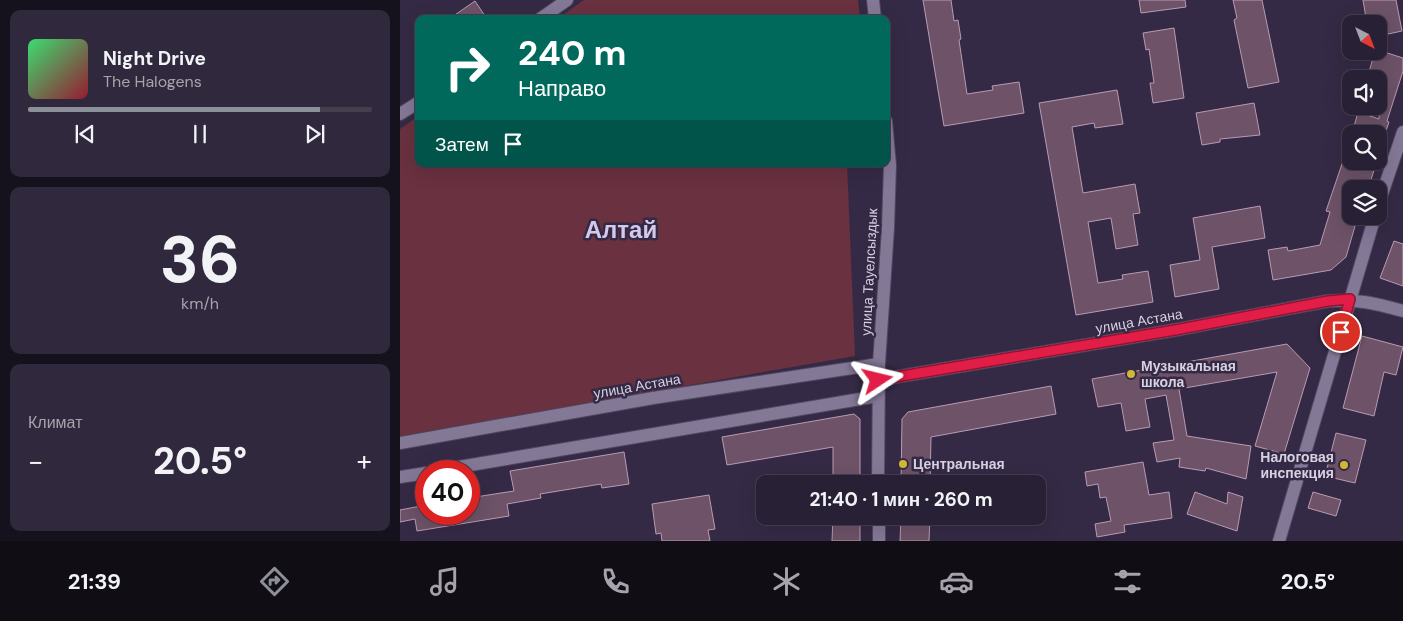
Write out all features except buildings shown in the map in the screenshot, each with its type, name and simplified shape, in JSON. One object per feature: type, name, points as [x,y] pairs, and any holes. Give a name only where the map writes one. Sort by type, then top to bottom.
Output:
[{"type":"street","points":[[546,15],[567,0]]},
{"type":"street","points":[[873,0],[875,15]]},
{"type":"street","points":[[400,114],[415,105]]},
{"type":"street","points":[[1387,180],[1403,132]]},
{"type":"street","name":"улица Тауелсыздык","points":[[878,475],[878,380],[889,167]]},
{"type":"street","points":[[1279,541],[1371,225]]},
{"type":"street","name":"улица Астана","points":[[878,380],[1175,330],[1328,301],[1350,299],[1371,302],[1403,311]]},
{"type":"street","name":"улица Астана","points":[[400,443],[653,398],[879,364]]},
{"type":"street","points":[[480,463],[878,396]]},
{"type":"street","points":[[400,477],[415,475]]},
{"type":"street","points":[[879,525],[879,541]]},
{"type":"shaded area","points":[[584,0],[858,0],[860,15],[563,15]]},
{"type":"shaded area","points":[[415,119],[415,167],[847,167],[855,356],[400,436],[400,129]]},
{"type":"place","name":"Музыкальная школа","points":[[1131,374]]},
{"type":"place","name":"Центральная","points":[[903,464]]},
{"type":"place","name":"Налоговая инспекция","points":[[1344,465]]},
{"type":"district","name":"Алтай","points":[[621,229]]},
{"type":"route","points":[[878,380],[1175,330],[1328,301],[1350,299],[1341,332]]}]
